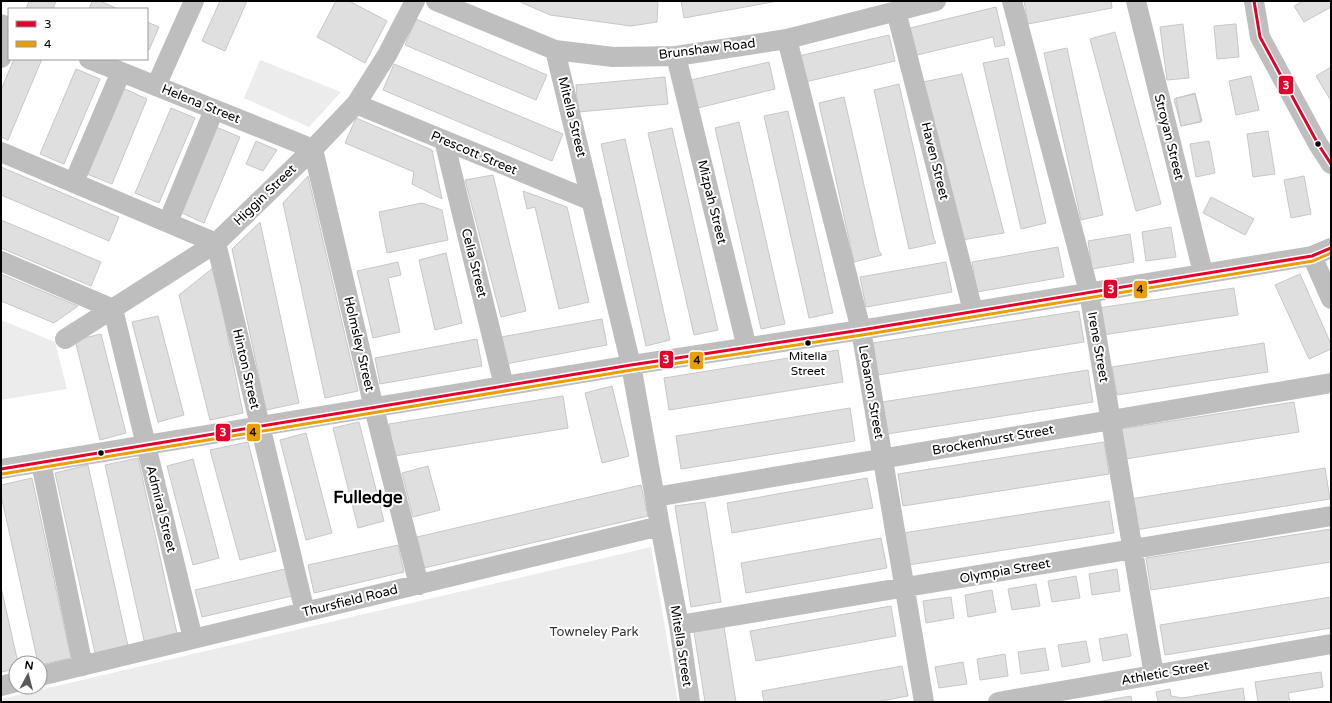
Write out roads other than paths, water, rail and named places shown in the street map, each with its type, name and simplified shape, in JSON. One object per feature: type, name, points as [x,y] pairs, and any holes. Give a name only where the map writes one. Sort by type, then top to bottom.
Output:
[{"type":"street","points":[[156,86],[194,1]]},
{"type":"street","name":"Higgin Street","points":[[66,339],[216,243],[356,104],[387,55],[415,1]]},
{"type":"street","name":"Brunshaw Road","points":[[436,1],[555,50],[613,57],[676,56],[787,39],[936,1]]},
{"type":"street","name":"Irene Street","points":[[1012,1],[1089,292],[1154,675]]},
{"type":"street","name":"Stroyan Street","points":[[1136,1],[1203,273]]},
{"type":"street","points":[[1254,1],[1260,36],[1318,144],[1331,164]]},
{"type":"street","name":"Haven Street","points":[[896,11],[973,311]]},
{"type":"street","name":"Lebanon Street","points":[[787,39],[861,330],[924,702]]},
{"type":"street","points":[[1,58],[8,41]]},
{"type":"street","name":"Mitella Street","points":[[555,50],[631,365],[679,625],[690,702]]},
{"type":"street","name":"Mizpah Street","points":[[676,56],[747,348]]},
{"type":"street","name":"Helena Street","points":[[91,60],[312,149]]},
{"type":"street","points":[[74,182],[121,72]]},
{"type":"street","name":"Prescott Street","points":[[356,104],[592,201]]},
{"type":"street","points":[[168,222],[214,110]]},
{"type":"street","name":"Celia Street","points":[[444,140],[504,386]]},
{"type":"street","name":"Holmsley Street","points":[[312,149],[374,408],[419,584]]},
{"type":"street","points":[[1,152],[216,243]]},
{"type":"street","name":"Hinton Street","points":[[216,243],[305,612]]},
{"type":"street","points":[[1,469],[631,365],[861,330],[1312,256],[1331,248]]},
{"type":"street","points":[[1312,256],[1331,299]]},
{"type":"street","points":[[1,261],[113,309]]},
{"type":"street","name":"Admiral Street","points":[[113,309],[192,639]]},
{"type":"street","name":"Brockenhurst Street","points":[[655,497],[1331,383]]},
{"type":"street","points":[[41,463],[83,666]]},
{"type":"street","name":"Olympia Street","points":[[679,625],[1331,516]]},
{"type":"street","name":"Thursfield Road","points":[[48,674],[660,526]]},
{"type":"street","name":"Athletic Street","points":[[998,702],[1331,644]]},
{"type":"place","name":"Mitella Street","points":[[808,343]]},
{"type":"district","name":"Fulledge","points":[[368,497]]},
{"type":"park label","name":"Towneley Park","points":[[594,632]]}]
